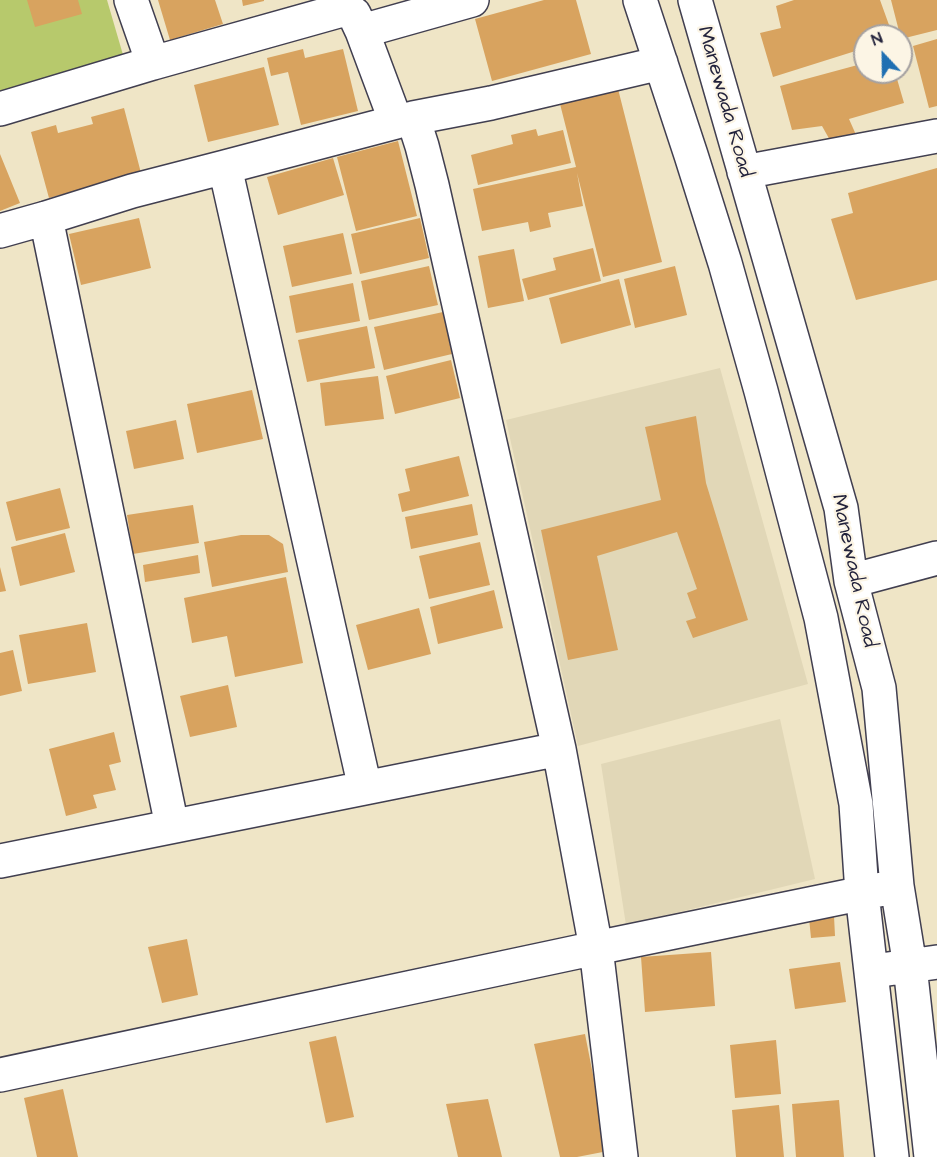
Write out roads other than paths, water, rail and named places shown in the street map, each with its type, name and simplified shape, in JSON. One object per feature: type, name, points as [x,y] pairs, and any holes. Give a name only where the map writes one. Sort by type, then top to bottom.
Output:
[{"type":"street","points":[[131,0],[153,63]]},
{"type":"street","points":[[362,31],[472,0]]},
{"type":"street","points":[[640,0],[728,273],[821,618],[856,804],[862,893],[892,1157]]},
{"type":"street","name":"Manewada Road","points":[[695,0],[841,508],[851,580],[879,687],[897,886],[924,964],[931,1157]]},
{"type":"street","points":[[0,109],[342,10],[354,14],[405,120],[432,184],[559,749],[596,948],[621,1157]]},
{"type":"street","points":[[0,231],[132,191],[405,120],[491,103],[661,63]]},
{"type":"street","points":[[744,172],[937,136]]},
{"type":"street","points":[[225,167],[364,788]]},
{"type":"street","points":[[46,218],[172,826]]},
{"type":"street","points":[[851,580],[937,558]]},
{"type":"street","points":[[0,861],[559,749]]},
{"type":"street","points":[[0,1075],[897,886]]},
{"type":"street","points":[[872,971],[924,964]]}]
